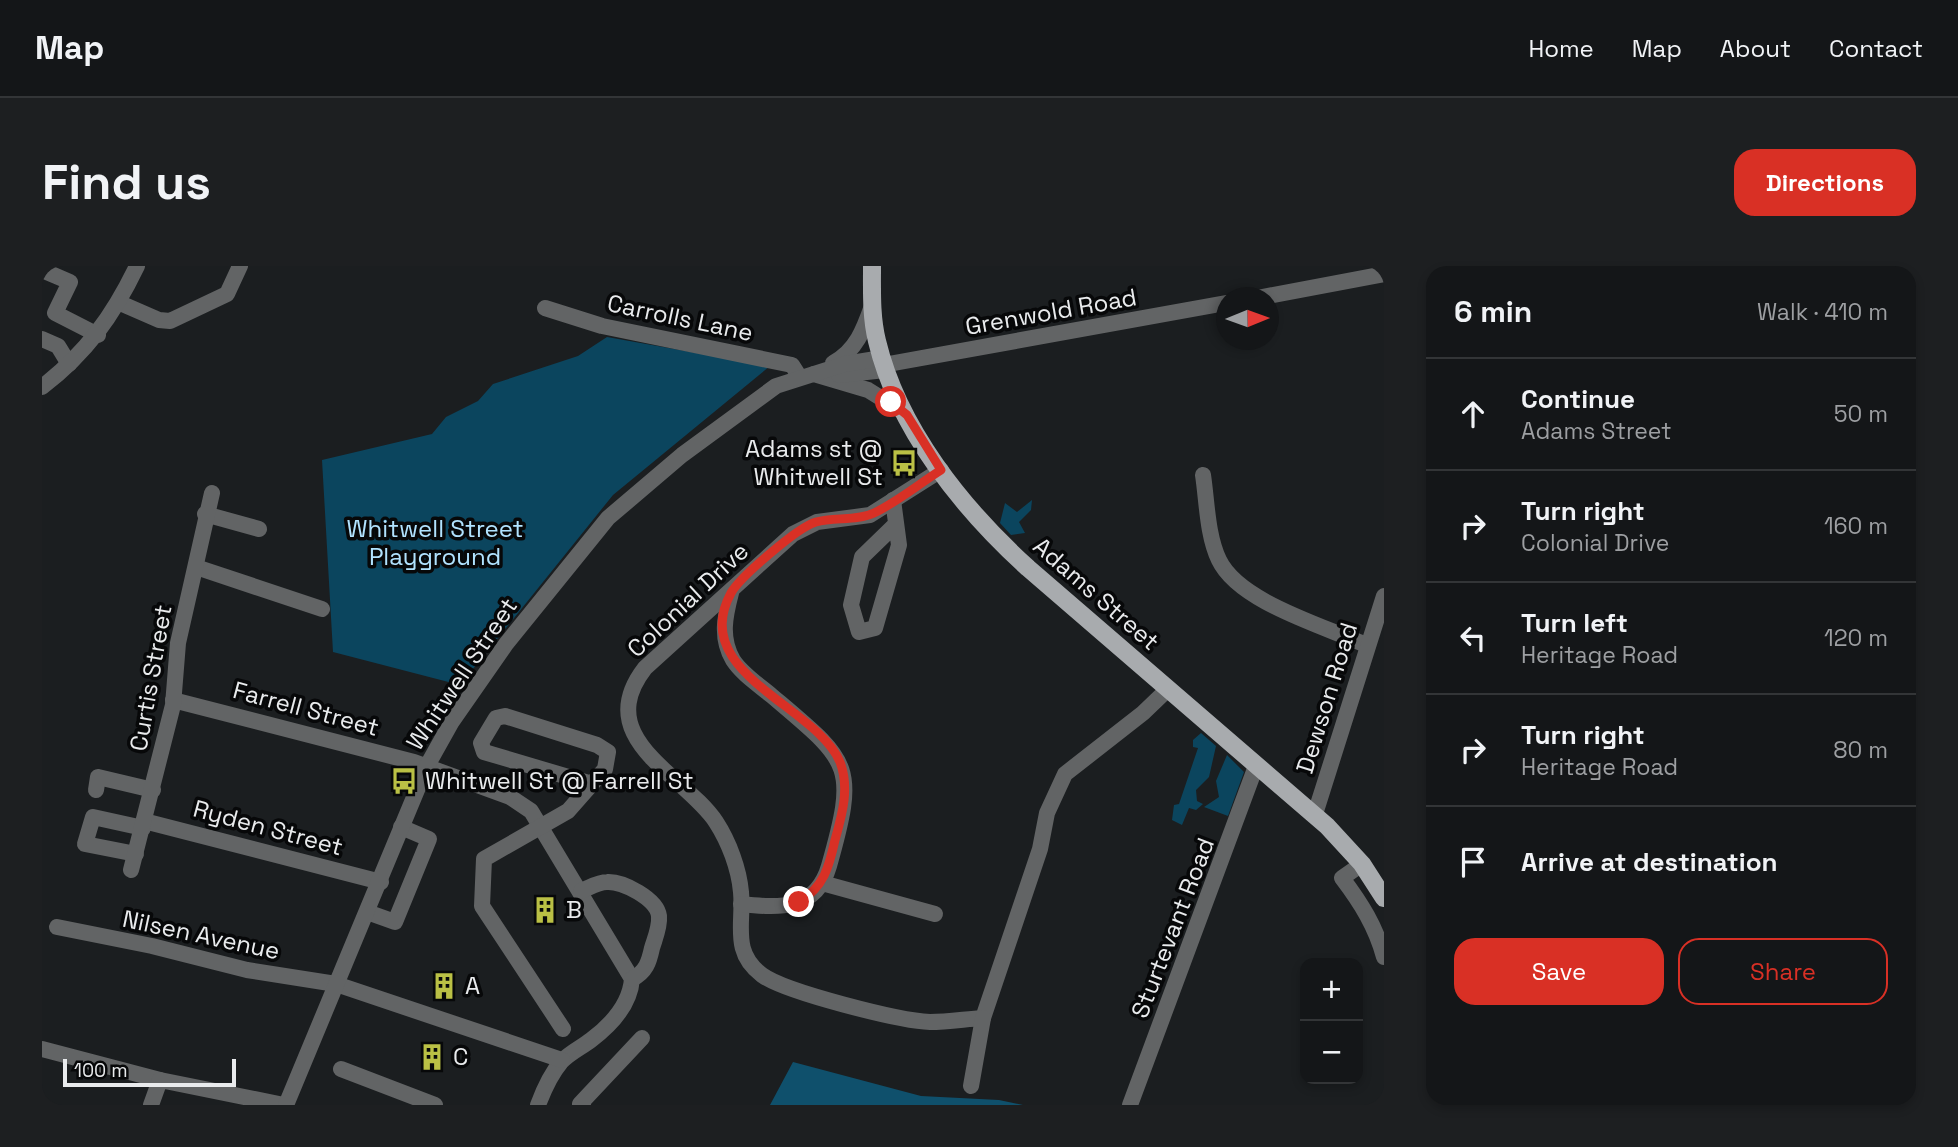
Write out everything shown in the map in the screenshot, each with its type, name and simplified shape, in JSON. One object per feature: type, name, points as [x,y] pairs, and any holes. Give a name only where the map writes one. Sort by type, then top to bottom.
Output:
[{"type":"main road","name":"Adams Street","points":[[872,266],[872,304],[884,364],[907,415],[941,470],[976,516],[1007,548],[1256,766],[1315,814],[1362,864],[1384,898]]},
{"type":"street","points":[[42,387],[98,335],[120,303],[137,266]]},
{"type":"street","points":[[120,303],[159,320],[170,321],[227,294],[240,266]]},
{"type":"street","points":[[42,270],[69,282],[55,313],[98,335]]},
{"type":"street","points":[[1279,294],[1384,274]]},
{"type":"street","points":[[806,375],[849,352],[864,329],[872,304]]},
{"type":"street","name":"Grenwold Road","points":[[884,364],[1216,305]]},
{"type":"street","name":"Carrolls Lane","points":[[545,308],[602,326],[792,365],[806,375]]},
{"type":"street","points":[[42,339],[58,346],[69,364]]},
{"type":"street","name":"Whitwell Street","points":[[285,1105],[427,766],[451,723],[506,644],[608,518],[682,455],[750,404],[776,386],[806,375],[847,375],[884,364]]},
{"type":"street","points":[[806,375],[868,390],[907,415]]},
{"type":"street","name":"Colonial Drive","points":[[941,470],[870,514],[817,522],[802,528],[645,668],[633,692],[629,713],[634,731],[646,754],[702,804],[717,824],[734,863],[741,904],[738,931],[750,965],[778,985],[865,1009],[929,1022],[983,1018]]},
{"type":"street","points":[[1203,475],[1216,554],[1234,582],[1261,598],[1366,645]]},
{"type":"street","name":"Curtis Street","points":[[131,870],[153,790],[173,700],[178,643],[205,514],[212,493]]},
{"type":"street","points":[[893,500],[899,545],[875,628],[859,632],[851,605],[862,556],[896,524]]},
{"type":"street","points":[[205,514],[259,529]]},
{"type":"street","points":[[196,567],[322,609]]},
{"type":"street","points":[[731,593],[724,629],[734,661],[827,743],[843,771],[843,813],[822,883],[805,898],[789,906],[741,904]]},
{"type":"street","name":"Dewson Road","points":[[1315,814],[1366,645],[1384,596]]},
{"type":"street","points":[[971,1086],[983,1018],[1040,849],[1047,813],[1065,774],[1143,713],[1168,689]]},
{"type":"street","name":"Farrell Street","points":[[173,700],[374,750],[427,766],[518,801],[542,827],[632,979]]},
{"type":"street","points":[[563,1029],[482,906],[485,859],[568,811],[592,784],[608,763],[608,752],[597,745],[499,716],[481,743],[484,752],[592,784]]},
{"type":"street","name":"Sturtevant Road","points":[[1130,1105],[1256,766]]},
{"type":"street","points":[[96,790],[98,777],[153,790]]},
{"type":"street","name":"Ryden Street","points":[[136,853],[86,844],[93,817],[143,824],[380,881]]},
{"type":"street","points":[[367,912],[395,922],[429,839],[401,827]]},
{"type":"street","points":[[1362,864],[1342,878],[1360,902],[1378,936],[1384,957]]},
{"type":"street","points":[[538,1105],[547,1081],[562,1060],[594,1038],[624,1006],[631,993],[632,979],[648,963],[658,927],[656,907],[652,901],[615,883],[600,883],[581,891]]},
{"type":"street","points":[[822,883],[935,914]]},
{"type":"street","name":"Nilsen Avenue","points":[[57,927],[152,946],[247,970],[336,985],[562,1060]]},
{"type":"street","points":[[583,1105],[580,1104],[642,1038]]},
{"type":"street","points":[[42,1049],[160,1080],[285,1105]]},
{"type":"street","points":[[341,1069],[435,1105]]},
{"type":"street","points":[[151,1105],[160,1080]]},
{"type":"green space","name":"Whitwell Street Playground","points":[[607,337],[770,366],[613,495],[460,685],[333,652],[322,460],[432,434],[446,417],[478,401],[493,384],[578,356]]},
{"type":"green space","points":[[1032,500],[1031,510],[1019,522],[1025,533],[1011,535],[1000,523],[1005,503],[1017,512]]},
{"type":"green space","points":[[1201,733],[1216,746],[1209,777],[1196,790],[1197,801],[1203,804],[1196,810],[1189,808],[1182,825],[1172,820],[1174,805],[1179,804],[1198,748],[1193,747],[1193,740]]},
{"type":"green space","points":[[1227,755],[1244,772],[1228,816],[1204,807],[1219,797],[1216,781]]},
{"type":"shaded area","points":[[793,1062],[921,1096],[999,1100],[1023,1105],[770,1105]]},
{"type":"place","name":"Adams st @ Whitwell St","points":[[904,463]]},
{"type":"place","name":"Whitwell St @ Farrell St","points":[[404,781]]},
{"type":"place","name":"B","points":[[545,910]]},
{"type":"place","name":"A","points":[[444,986]]},
{"type":"place","name":"C","points":[[432,1057]]},
{"type":"route","points":[[799,902],[822,883],[828,870],[845,800],[843,771],[827,743],[737,666],[727,645],[725,616],[731,593],[783,542],[802,528],[817,522],[876,512],[941,470],[907,415],[891,402]]}]
